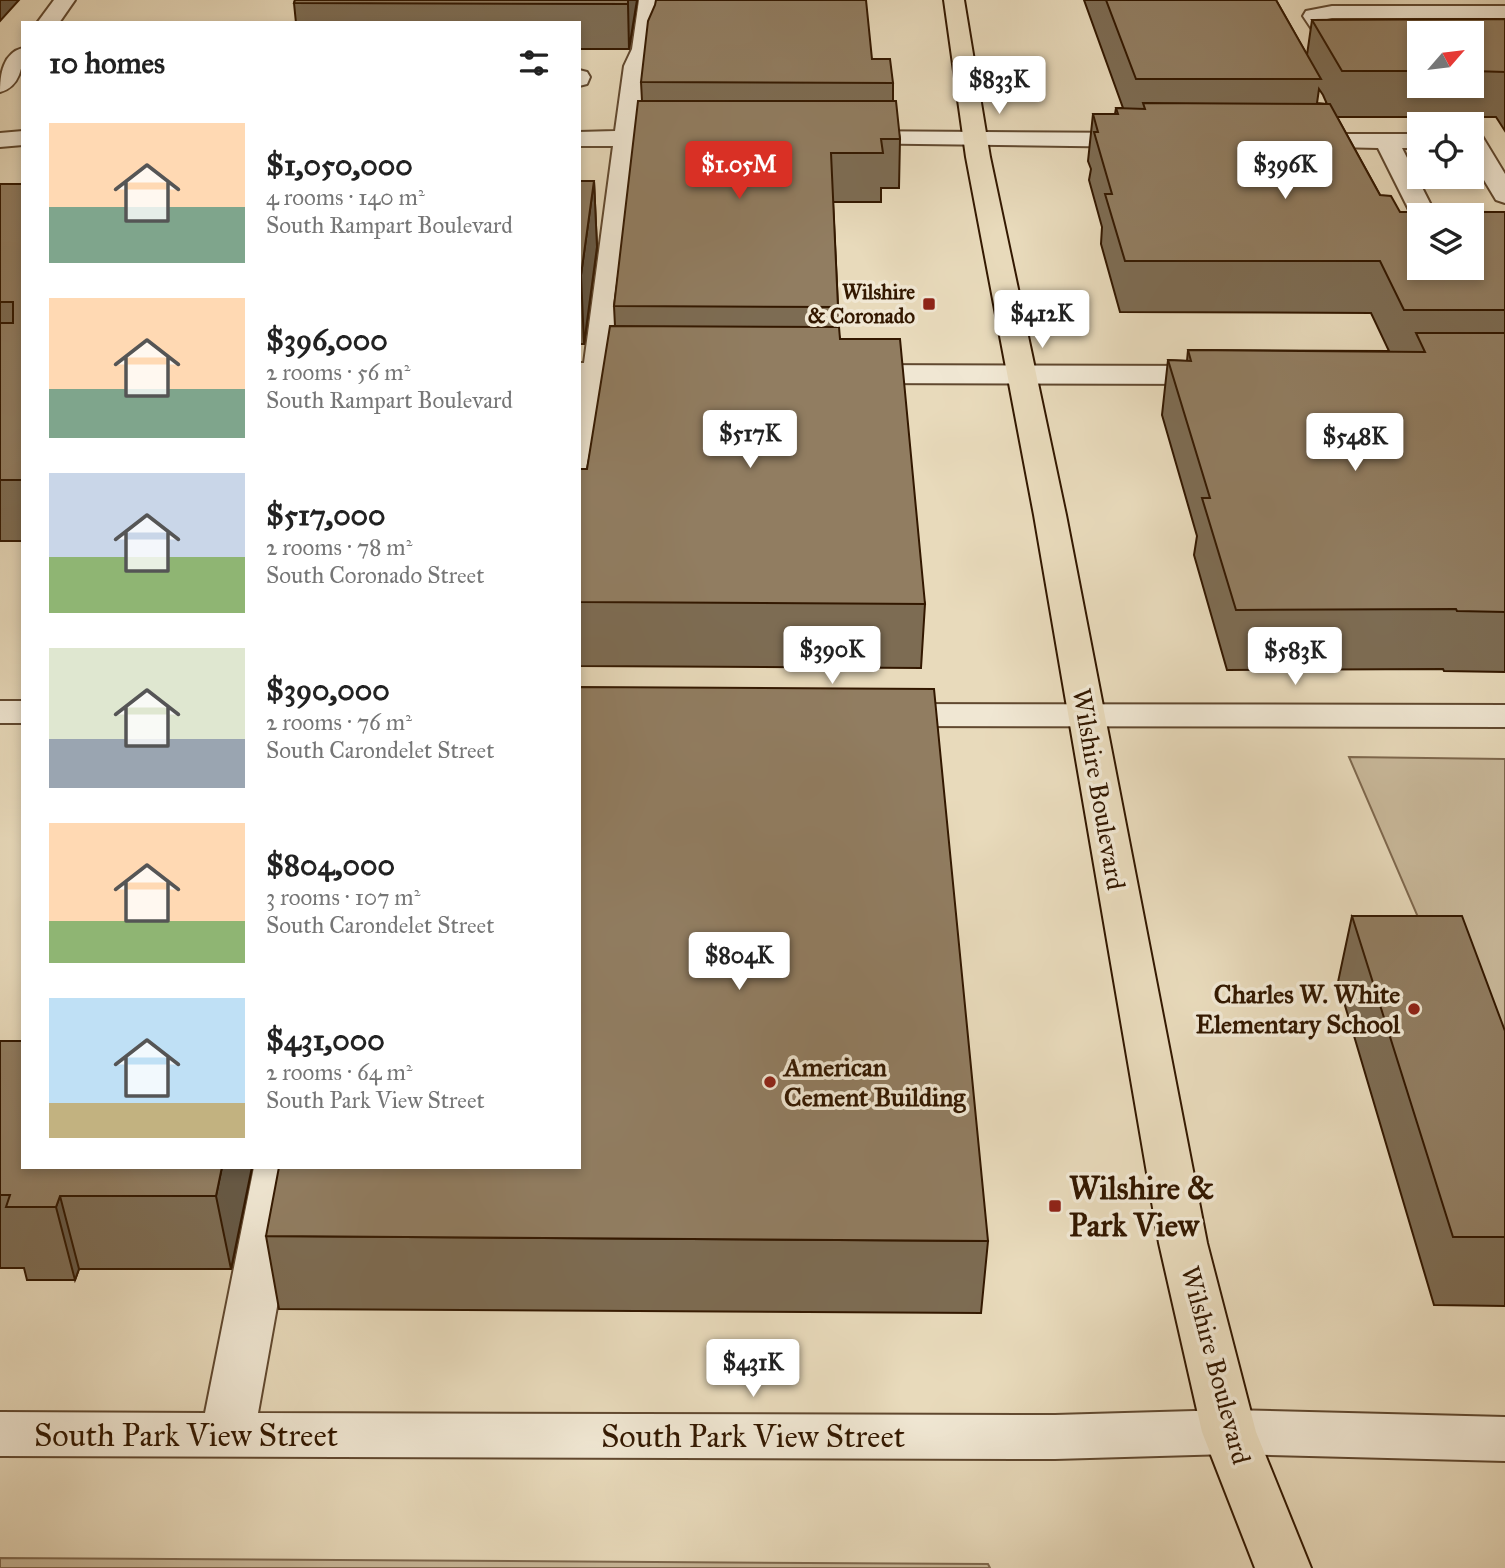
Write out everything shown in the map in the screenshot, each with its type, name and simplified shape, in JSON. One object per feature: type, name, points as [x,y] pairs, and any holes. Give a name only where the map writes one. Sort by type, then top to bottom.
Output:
[{"type":"main road","name":"Wilshire Boulevard","points":[[954,0],[975,139],[1023,375],[1183,1243],[1228,1432],[1283,1568]]},
{"type":"street","points":[[49,21],[65,0]]},
{"type":"street","points":[[581,463],[592,392],[588,372],[635,66],[643,49],[649,0]]},
{"type":"street","points":[[1407,39],[1333,39],[1314,16],[1386,6],[1505,12]]},
{"type":"street","points":[[0,85],[21,58]]},
{"type":"street","points":[[1278,141],[1328,131],[1387,142],[1407,141]]},
{"type":"street","points":[[0,140],[21,138]]},
{"type":"street","points":[[581,139],[708,138]]},
{"type":"street","points":[[819,138],[1166,140]]},
{"type":"street","points":[[1484,141],[1505,141]]},
{"type":"street","points":[[1387,142],[1417,203]]},
{"type":"street","points":[[1484,161],[1505,195]]},
{"type":"street","points":[[588,372],[681,373]]},
{"type":"street","points":[[820,374],[1246,375]]},
{"type":"street","points":[[0,712],[21,712]]},
{"type":"street","points":[[850,715],[1505,716]]},
{"type":"street","points":[[227,1435],[278,1169]]},
{"type":"street","name":"South Park View Street","points":[[0,1434],[1055,1437],[1228,1432],[1505,1439]]},
{"type":"shaded area","points":[[1349,757],[1505,759],[1505,1150],[1446,982]]},
{"type":"shaded area","points":[[0,1558],[988,1564],[990,1568],[0,1568]]},
{"type":"building","points":[[295,0],[628,0],[628,4],[294,3]]},
{"type":"building","points":[[656,0],[866,0],[872,59],[890,59],[893,83],[641,82],[648,21]]},
{"type":"building","points":[[1106,0],[1276,0],[1321,79],[1136,79]]},
{"type":"building","points":[[1505,19],[1505,72],[1484,71],[1484,21],[1407,21],[1407,71],[1342,71],[1312,20]]},
{"type":"building","points":[[638,101],[896,101],[900,139],[881,139],[883,153],[831,153],[838,307],[614,306]]},
{"type":"building","points":[[1143,103],[1330,104],[1380,195],[1391,196],[1400,212],[1407,212],[1407,280],[1484,280],[1484,212],[1505,212],[1505,310],[1404,310],[1380,261],[1125,261],[1105,194],[1112,194],[1094,132],[1098,132],[1093,114],[1118,114],[1116,108],[1145,109]]},
{"type":"building","points":[[581,181],[594,181],[581,275]]},
{"type":"building","points":[[0,184],[21,184],[21,480],[0,480],[0,323],[13,323],[13,302],[0,302]]},
{"type":"building","points":[[610,326],[839,327],[840,339],[900,339],[925,604],[581,602],[581,469],[587,469]]},
{"type":"building","points":[[1416,333],[1505,333],[1505,612],[1456,609],[1236,610],[1202,498],[1210,498],[1168,360],[1191,361],[1188,350],[1425,352]]},
{"type":"building","points":[[581,687],[934,689],[988,1241],[266,1236],[279,1169],[581,1169]]},
{"type":"building","points":[[1352,916],[1462,916],[1505,1031],[1505,1237],[1453,1237]]},
{"type":"building","points":[[0,1041],[21,1041],[21,1169],[222,1169],[216,1196],[60,1196],[56,1207],[6,1207],[10,1195],[0,1195]]},
{"type":"place","name":"Wilshire & Coronado","points":[[929,304]]},
{"type":"place","name":"Charles W. White Elementary School","points":[[1414,1009]]},
{"type":"place","name":"American Cement Building","points":[[770,1082]]},
{"type":"place","name":"Wilshire & Park View","points":[[1055,1206]]}]
